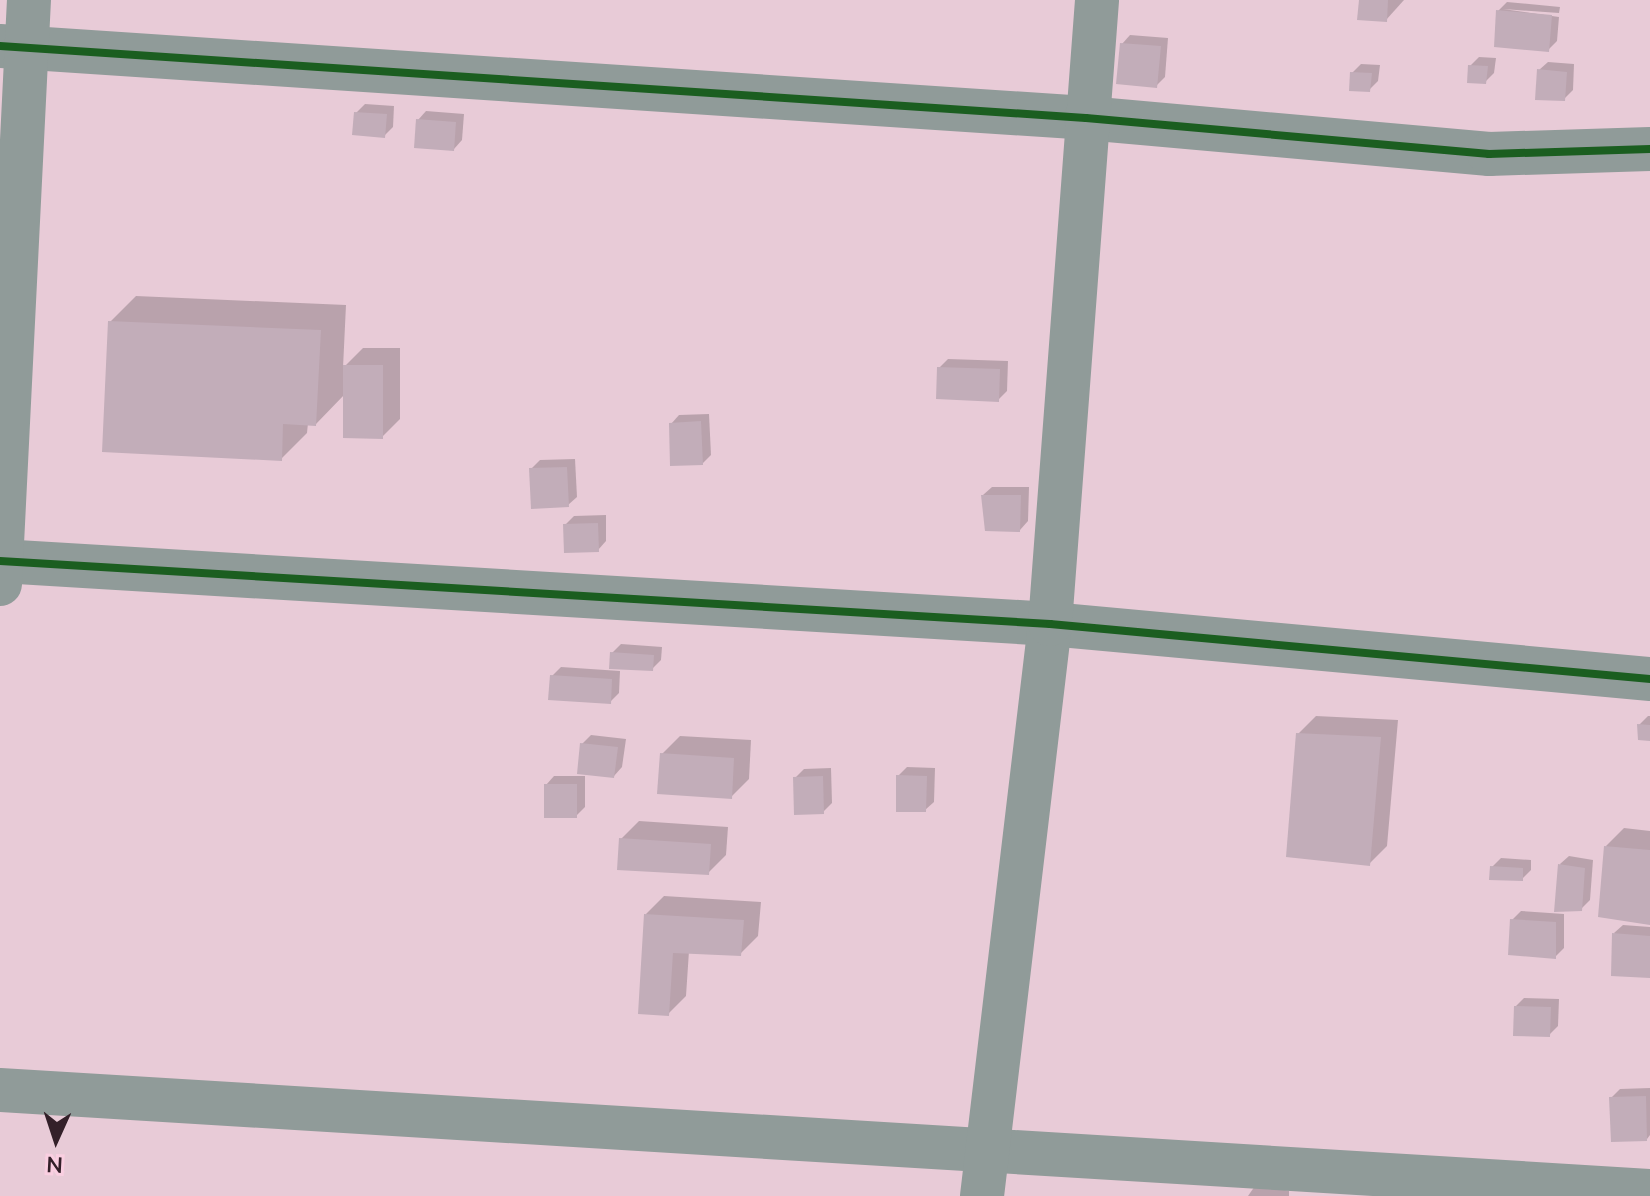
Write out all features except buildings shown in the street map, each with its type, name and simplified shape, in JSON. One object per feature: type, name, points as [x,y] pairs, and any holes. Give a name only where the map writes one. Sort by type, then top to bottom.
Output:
[{"type":"street","points":[[29,0],[14,46],[1,568],[1050,624],[1650,679]]},
{"type":"street","points":[[982,1196],[1050,624],[1097,0]]},
{"type":"street","points":[[14,46],[1086,118],[1489,154],[1650,149]]},
{"type":"street","points":[[0,1090],[1650,1191]]},
{"type":"cycle path","points":[[0,46],[1086,118],[1489,154],[1650,149]]},
{"type":"cycle path","points":[[0,561],[1050,624],[1650,679]]}]
